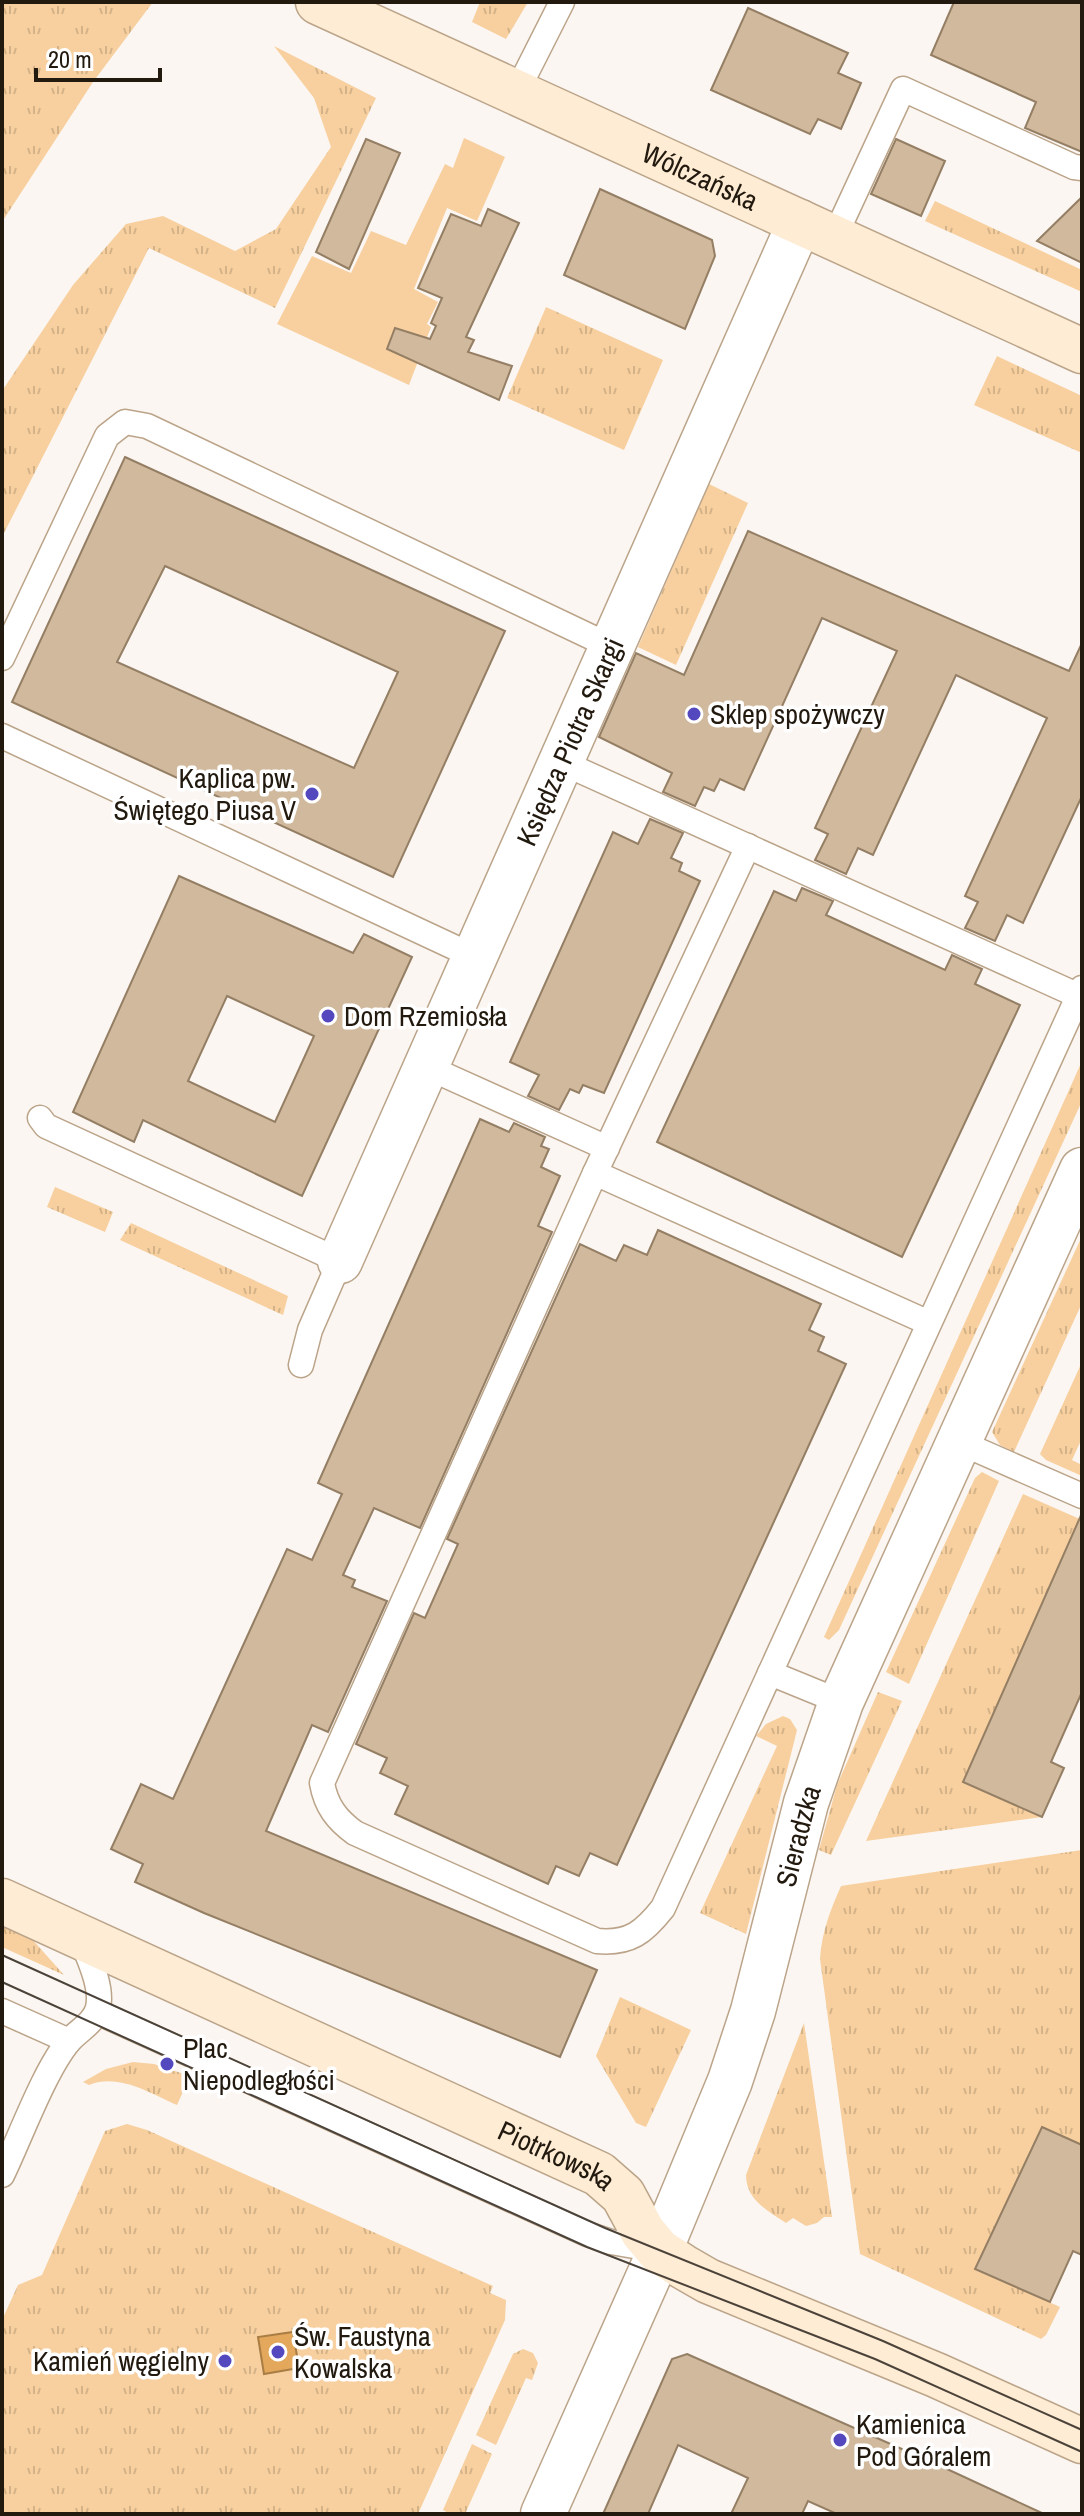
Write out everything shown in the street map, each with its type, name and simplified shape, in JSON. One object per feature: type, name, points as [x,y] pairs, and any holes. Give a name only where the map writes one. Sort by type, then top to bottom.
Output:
[{"type":"street","name":"Wólczańska","points":[[318,2],[1082,351]]},
{"type":"street","name":"Księdza Piotra Skargi","points":[[340,1261],[612,647],[817,230]]},
{"type":"street","name":"Sieradzka","points":[[543,2514],[730,2081],[745,2038],[806,1803],[841,1702],[1082,1170]]},
{"type":"street","name":"Piotrkowska","points":[[2,1901],[599,2174],[623,2195],[643,2232],[659,2251],[708,2281],[936,2375],[1082,2441]]},
{"type":"lane","points":[[516,93],[562,2]]},
{"type":"lane","points":[[817,230],[903,89],[1082,168]]},
{"type":"lane","points":[[2,658],[107,436],[125,422],[147,426],[612,647]]},
{"type":"lane","points":[[2,736],[475,957]]},
{"type":"lane","points":[[561,762],[1080,992],[663,1908],[646,1929],[612,1942],[597,1941],[355,1833],[344,1825],[325,1799],[322,1783],[595,1173],[748,846]]},
{"type":"lane","points":[[427,1067],[607,1148]]},
{"type":"lane","points":[[40,1118],[46,1126],[340,1261],[310,1330],[301,1365]]},
{"type":"lane","points":[[595,1173],[929,1323]]},
{"type":"lane","points":[[959,1442],[1082,1496]]},
{"type":"lane","points":[[770,1673],[841,1702]]},
{"type":"lane","points":[[2,2175],[51,2070],[69,2041],[90,2023],[97,2012],[99,1999],[92,1965],[80,1936]]},
{"type":"lane","points":[[2,2011],[69,2041]]},
{"type":"lane","points":[[97,2012],[574,2228],[611,2242],[659,2251]]},
{"type":"green space","points":[[2,2],[153,2],[93,82],[2,222]]},
{"type":"green space","points":[[480,2],[528,2],[506,39],[472,22]]},
{"type":"green space","points":[[274,46],[376,98],[275,308],[149,248],[2,537],[2,391],[73,285],[126,224],[163,216],[235,251],[276,229],[331,147],[314,98]]},
{"type":"green space","points":[[464,138],[505,157],[477,221],[447,208],[414,289],[438,302],[427,324],[431,327],[409,385],[277,324],[312,256],[351,273],[371,231],[406,245],[445,164],[453,168]]},
{"type":"green space","points":[[935,201],[1082,270],[1082,292],[925,221]]},
{"type":"green space","points":[[546,307],[663,360],[624,450],[507,398]]},
{"type":"green space","points":[[997,356],[1082,396],[1082,453],[974,405]]},
{"type":"green space","points":[[709,484],[748,503],[676,665],[638,647]]},
{"type":"green space","points":[[1082,1061],[1082,1101],[839,1630],[829,1640],[824,1637]]},
{"type":"green space","points":[[55,1187],[113,1212],[105,1232],[47,1207]]},
{"type":"green space","points":[[131,1223],[288,1296],[283,1315],[120,1240]]},
{"type":"green space","points":[[1082,1236],[1082,1303],[1014,1452],[1000,1445],[992,1432]]},
{"type":"green space","points":[[1082,1362],[1082,1438],[1072,1460],[1082,1465],[1082,1476],[1046,1460],[1040,1454]]},
{"type":"green space","points":[[982,1472],[999,1481],[909,1684],[886,1672],[975,1478]]},
{"type":"green space","points":[[1023,1494],[1082,1520],[963,1782],[1042,1817],[866,1841]]},
{"type":"green space","points":[[878,1692],[902,1701],[831,1855],[819,1850],[837,1785]]},
{"type":"green space","points":[[783,1716],[790,1719],[797,1730],[746,1934],[700,1913],[777,1746],[756,1736],[766,1724]]},
{"type":"green space","points":[[1082,1850],[1082,2145],[1042,2127],[976,2269],[1060,2307],[1041,2339],[860,2254],[820,1959],[827,1921],[841,1886]]},
{"type":"green space","points":[[2,1924],[31,1938],[64,1975],[2,1947]]},
{"type":"green space","points":[[620,1997],[691,2030],[646,2127],[636,2123],[596,2056]]},
{"type":"green space","points":[[804,2023],[832,2217],[824,2217],[806,2226],[793,2218],[786,2223],[759,2204],[750,2191],[746,2175]]},
{"type":"green space","points":[[133,2062],[154,2064],[190,2076],[177,2105],[123,2083],[111,2081],[89,2085],[83,2082],[106,2069]]},
{"type":"green space","points":[[127,2124],[147,2130],[493,2286],[490,2293],[506,2300],[505,2320],[418,2514],[2,2514],[2,2320],[18,2285],[42,2275],[105,2131]]},
{"type":"green space","points":[[523,2349],[533,2353],[538,2363],[532,2380],[526,2378],[496,2445],[476,2435],[513,2354]]},
{"type":"green space","points":[[472,2444],[492,2454],[465,2514],[450,2514],[443,2510]]},
{"type":"shaded area","points":[[293,2332],[299,2368],[264,2374],[258,2337]]},
{"type":"building","points":[[954,2],[1082,2],[1082,152],[1025,128],[1036,102],[931,55]]},
{"type":"building","points":[[748,8],[848,53],[838,73],[861,83],[841,129],[818,119],[810,134],[711,90]]},
{"type":"building","points":[[366,139],[400,153],[349,269],[316,252]]},
{"type":"building","points":[[896,139],[945,161],[921,216],[871,194]]},
{"type":"building","points":[[600,189],[712,240],[715,256],[685,329],[564,275]]},
{"type":"building","points":[[1082,197],[1082,263],[1037,241]]},
{"type":"building","points":[[488,209],[519,223],[466,337],[474,340],[468,352],[512,366],[499,400],[387,349],[395,328],[430,339],[436,326],[431,323],[442,298],[418,288],[451,214],[481,226]]},
{"type":"building","points":[[125,457],[505,631],[393,877],[12,702]],"holes":[[[165,566],[398,672],[354,768],[117,662]]]},
{"type":"building","points":[[748,531],[1069,671],[1082,643],[1082,796],[1023,923],[1007,915],[995,941],[965,928],[978,902],[965,896],[1047,718],[956,675],[873,855],[858,848],[846,874],[815,860],[828,834],[815,828],[897,651],[822,618],[744,790],[720,779],[714,791],[704,787],[695,806],[663,792],[672,773],[599,737],[636,653],[684,675]]},
{"type":"building","points":[[650,819],[683,833],[671,858],[682,863],[679,871],[700,881],[604,1093],[583,1085],[579,1093],[570,1089],[559,1110],[528,1096],[539,1075],[510,1062],[613,832],[638,844]]},
{"type":"building","name":"Dom Rzemiosła","points":[[179,876],[353,953],[364,934],[412,957],[302,1196],[143,1120],[134,1142],[73,1112]],"holes":[[[227,996],[314,1036],[275,1122],[188,1081]]]},
{"type":"building","points":[[802,888],[833,901],[826,915],[945,970],[952,955],[982,969],[975,984],[1020,1005],[902,1257],[657,1142],[774,891],[796,901]]},
{"type":"building","points":[[480,1119],[509,1132],[514,1123],[545,1137],[541,1146],[549,1149],[541,1167],[560,1176],[538,1226],[552,1232],[420,1528],[374,1508],[343,1575],[355,1580],[352,1587],[387,1601],[328,1732],[312,1725],[266,1831],[597,1970],[560,2057],[135,1882],[143,1864],[111,1849],[141,1784],[173,1799],[287,1549],[312,1560],[342,1494],[318,1483]]},
{"type":"building","points":[[658,1230],[821,1304],[809,1330],[824,1337],[818,1351],[846,1364],[617,1865],[590,1853],[579,1876],[556,1866],[548,1884],[395,1814],[408,1786],[380,1773],[387,1758],[356,1744],[414,1613],[425,1618],[458,1544],[447,1539],[580,1244],[616,1261],[624,1245],[647,1255]]},
{"type":"building","points":[[1082,1513],[1082,1692],[1051,1762],[1064,1768],[1042,1817],[963,1782]]},
{"type":"building","points":[[1042,2127],[1082,2145],[1082,2255],[1073,2251],[1050,2302],[975,2269]]},
{"type":"building","points":[[687,2354],[1044,2514],[837,2514],[808,2501],[802,2514],[731,2514],[748,2478],[678,2445],[648,2514],[603,2514],[672,2359]]},
{"type":"tram line","points":[[2,1955],[605,2228],[883,2341],[1082,2430]]},
{"type":"tram line","points":[[2,1982],[587,2247],[875,2359],[1082,2452]]},
{"type":"place","name":"Sklep spożywczy","points":[[694,714]]},
{"type":"place","name":"Kaplica pw. Świętego Piusa V","points":[[312,794]]},
{"type":"place","name":"Dom Rzemiosła","points":[[328,1016]]},
{"type":"place","name":"Plac Niepodległości","points":[[167,2064]]},
{"type":"place","name":"Św. Faustyna Kowalska","points":[[278,2352]]},
{"type":"place","name":"Kamień węgielny","points":[[225,2361]]},
{"type":"place","name":"Kamienica Pod Góralem","points":[[840,2440]]}]
